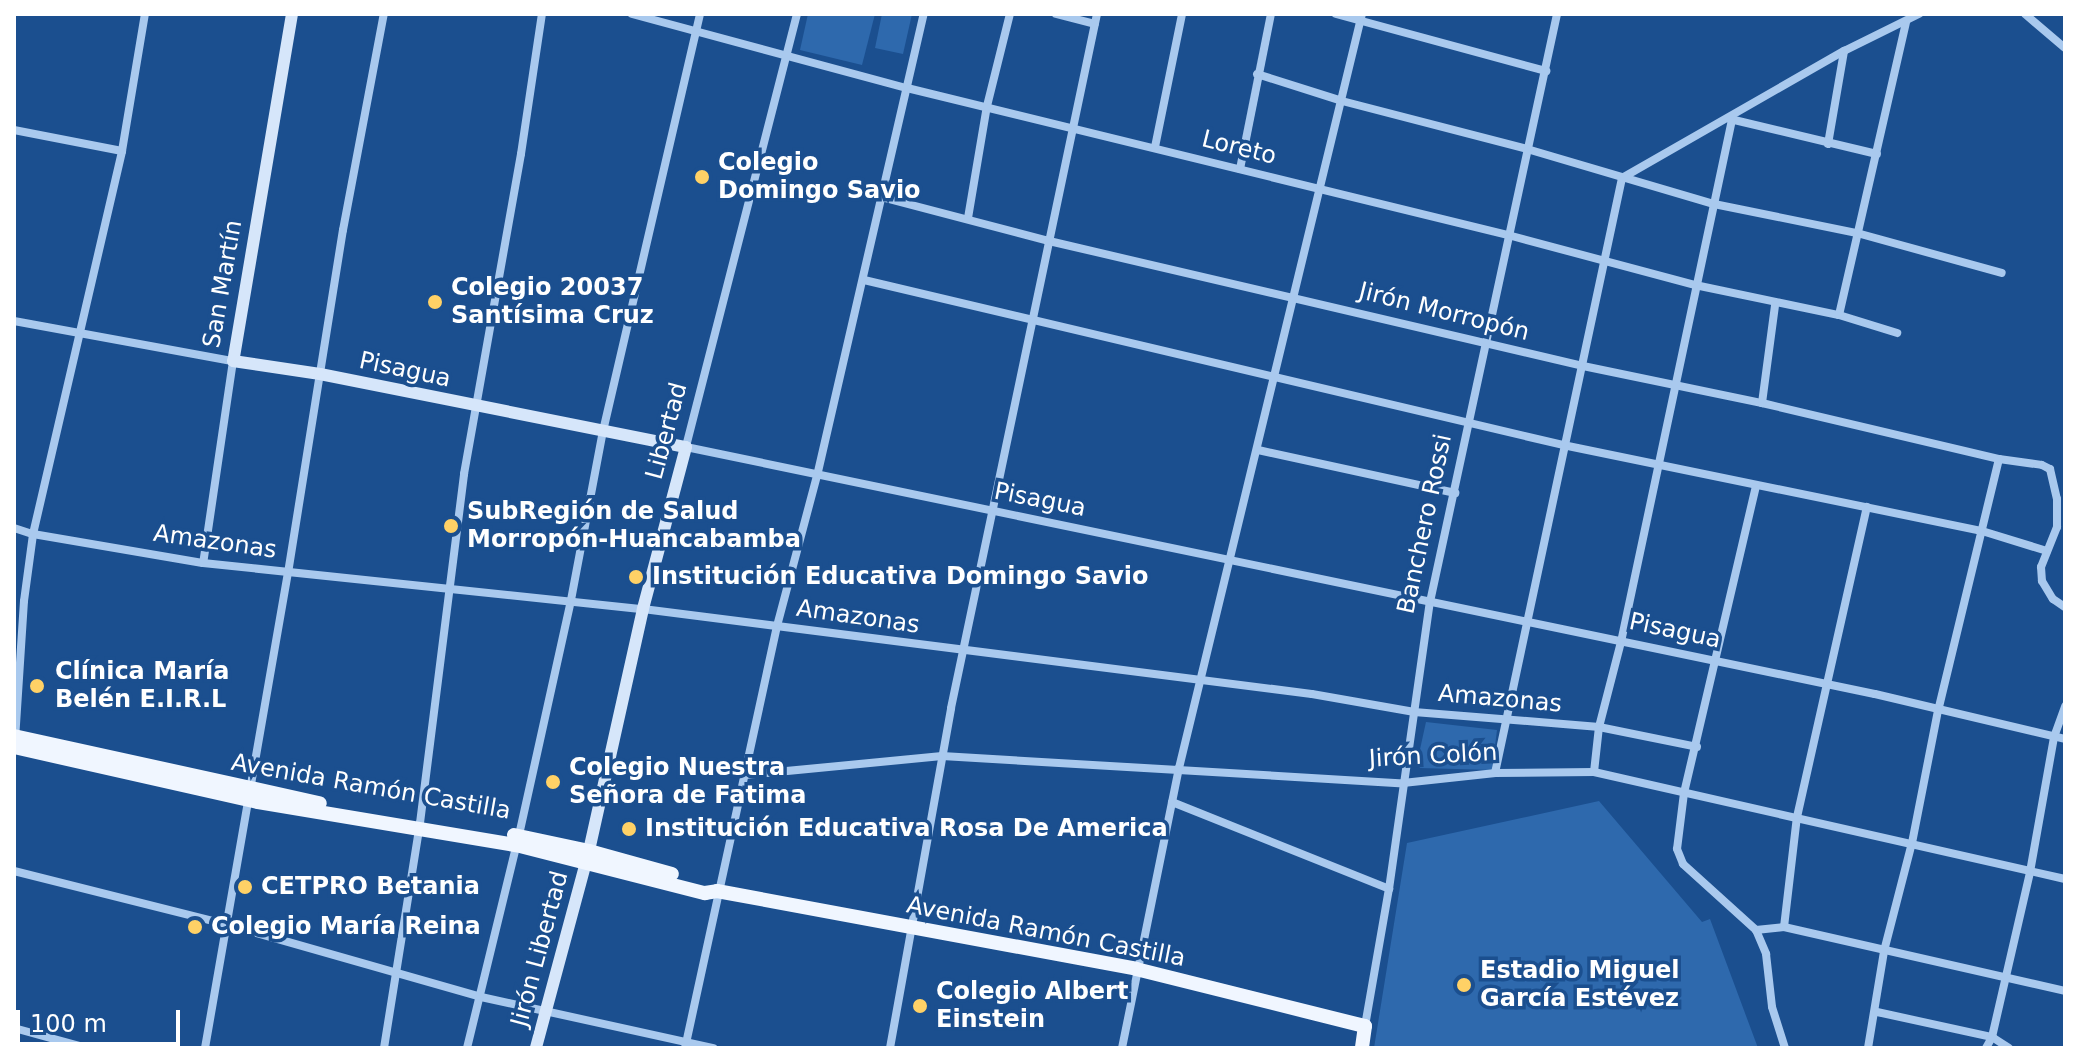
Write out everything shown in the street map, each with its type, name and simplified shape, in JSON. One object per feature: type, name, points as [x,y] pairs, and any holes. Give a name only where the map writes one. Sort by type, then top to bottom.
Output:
[{"type":"main road","name":"Avenida Ramón Castilla","points":[[14,743],[247,794],[419,827],[518,840],[708,885],[717,891],[1136,969],[1365,1026]]},
{"type":"main road","name":"Banchero Rossi","points":[[1362,1048],[1365,1026]]},
{"type":"street","points":[[14,743],[24,601],[33,534],[122,151],[145,14]]},
{"type":"street","name":"San Martín","points":[[203,563],[233,361],[292,14]]},
{"type":"street","points":[[205,1048],[288,573],[343,230],[384,14]]},
{"type":"street","points":[[384,1048],[419,827],[475,407],[521,154],[542,14]]},
{"type":"street","points":[[467,1048],[518,840],[571,600],[603,431],[700,14]]},
{"type":"street","name":"Libertad","points":[[587,856],[643,609],[797,14]]},
{"type":"street","points":[[685,1045],[777,626],[817,476],[924,14]]},
{"type":"street","points":[[968,218],[987,106],[1010,14]]},
{"type":"street","points":[[1056,14],[1095,24]]},
{"type":"street","points":[[890,1048],[942,756],[1097,14]]},
{"type":"street","points":[[1155,147],[1182,14]]},
{"type":"street","points":[[1240,169],[1271,14]]},
{"type":"street","points":[[1336,14],[1361,18],[1546,71]]},
{"type":"street","name":"Banchero Rossi","points":[[1365,1026],[1389,889],[1430,602],[1557,14]]},
{"type":"street","points":[[1495,773],[1622,178],[1844,51],[1919,14]]},
{"type":"street","points":[[2025,14],[2065,48]]},
{"type":"street","name":"Loreto","points":[[638,15],[907,88],[1508,235],[1775,305],[1839,315],[1897,333]]},
{"type":"street","points":[[1122,1048],[1179,768],[1361,18]]},
{"type":"street","points":[[1839,315],[1906,22]]},
{"type":"street","points":[[1828,144],[1844,51]]},
{"type":"street","points":[[1257,74],[1342,101],[1527,149],[1714,204],[1857,233],[2002,273]]},
{"type":"street","points":[[1729,119],[1877,154]]},
{"type":"street","points":[[1594,772],[1599,727],[1621,642],[1714,204],[1729,119]]},
{"type":"street","points":[[14,130],[122,151]]},
{"type":"street","name":"Jirón Morropón","points":[[881,197],[1049,241],[1583,366],[1762,403],[1999,459],[2042,465],[2050,469],[2057,499],[2057,527],[2047,551]]},
{"type":"street","points":[[864,280],[1563,445],[1982,531],[2047,551],[2041,567],[2042,581],[2053,599],[2065,607]]},
{"type":"street","points":[[1762,403],[1775,305]]},
{"type":"street","name":"Pisagua","points":[[14,321],[320,374],[686,447],[1825,684],[2065,739]]},
{"type":"street","points":[[1258,450],[1455,493]]},
{"type":"street","points":[[1868,1048],[1877,1012],[1884,951],[1912,843],[1938,711],[1999,459]]},
{"type":"street","points":[[1756,486],[1684,793],[1678,858],[1756,930],[1766,954],[1772,1007],[1785,1048]]},
{"type":"street","points":[[1784,927],[1797,817],[1867,507]]},
{"type":"street","name":"Amazonas","points":[[14,528],[33,534],[203,563],[571,600],[1312,694],[1414,712],[1599,727],[1697,747]]},
{"type":"street","points":[[1986,1048],[1992,1037],[2030,872],[2054,737],[2065,706]]},
{"type":"street","name":"Jirón Colón","points":[[745,775],[942,756],[1403,783],[1495,773],[1594,772],[2065,879]]},
{"type":"street","points":[[1172,802],[1389,889]]},
{"type":"street","name":"Jirón Libertad","points":[[536,1048],[587,856]]},
{"type":"street","points":[[14,871],[225,924],[481,997],[685,1045],[713,1048]]},
{"type":"street","points":[[1756,930],[1784,927],[2065,991]]},
{"type":"street","points":[[1877,1012],[1992,1037],[2009,1048]]},
{"type":"street","points":[[14,1028],[87,1048]]},
{"type":"shaded area","points":[[808,14],[875,14],[862,65],[800,50]]},
{"type":"shaded area","points":[[882,14],[912,14],[903,54],[875,48]]},
{"type":"shaded area","points":[[1426,722],[1497,730],[1492,770],[1420,768],[1417,763]]},
{"type":"shaded area","name":"Estadio Miguel García Estévez","points":[[1599,801],[1702,922],[1710,919],[1758,1048],[1374,1048],[1407,843]]},
{"type":"place","name":"Colegio Domingo Savio","points":[[702,177]]},
{"type":"place","name":"Colegio 20037 Santísima Cruz","points":[[435,302]]},
{"type":"place","name":"SubRegión de Salud Morropón-Huancabamba","points":[[451,526]]},
{"type":"place","name":"Institución Educativa Domingo Savio","points":[[636,577]]},
{"type":"place","name":"Clínica María Belén E.I.R.L","points":[[37,686]]},
{"type":"place","name":"Colegio Nuestra Señora de Fatima","points":[[553,782]]},
{"type":"place","name":"Institución Educativa Rosa De America","points":[[629,829]]},
{"type":"place","name":"CETPRO Betania","points":[[245,887]]},
{"type":"place","name":"Colegio María Reina","points":[[195,927]]},
{"type":"place","name":"Estadio Miguel García Estévez","points":[[1464,985]]},
{"type":"place","name":"Colegio Albert Einstein","points":[[920,1006]]}]
